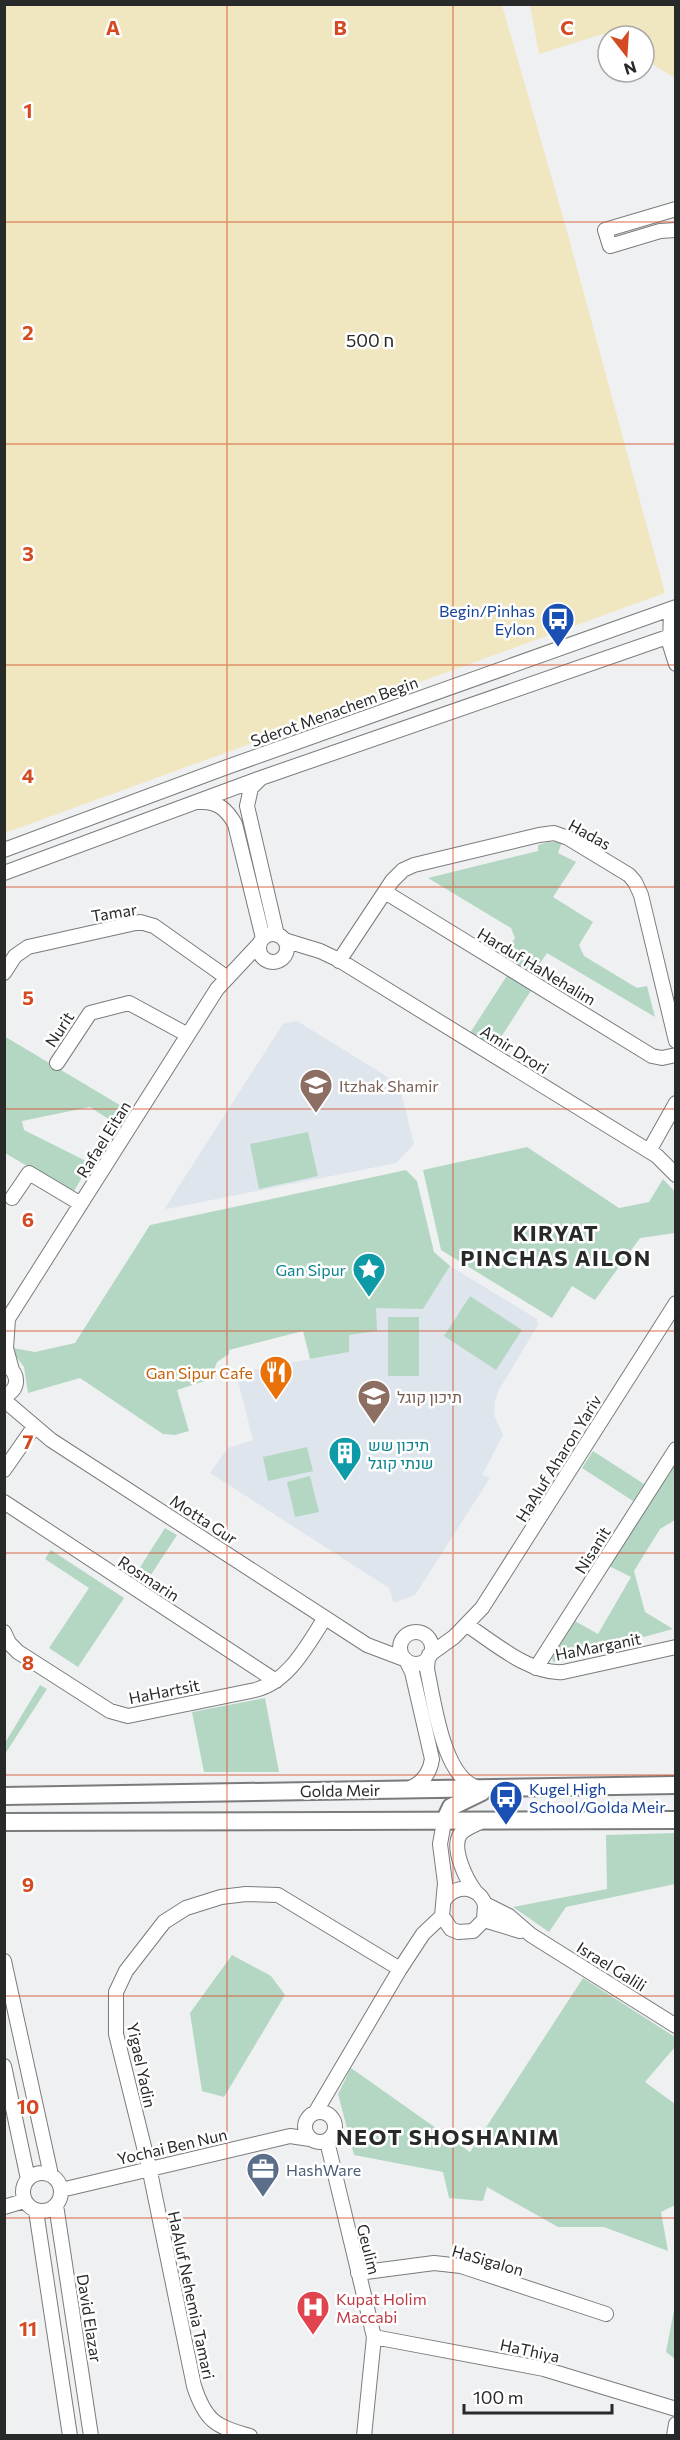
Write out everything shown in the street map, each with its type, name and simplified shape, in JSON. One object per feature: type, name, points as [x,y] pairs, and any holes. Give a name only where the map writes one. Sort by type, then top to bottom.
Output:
[{"type":"main road","name":"Golda Meir","points":[[7,1795],[675,1785]]},
{"type":"main road","points":[[444,1822],[451,1807],[486,1789]]},
{"type":"main road","name":"Golda Meir","points":[[9,1823],[675,1820]]},
{"type":"street","points":[[675,209],[605,230],[610,246],[660,231],[675,230]]},
{"type":"street","points":[[675,214],[675,221]]},
{"type":"street","points":[[674,610],[675,666]]},
{"type":"street","name":"Sderot Menachem Begin","points":[[4,850],[238,763],[674,610]]},
{"type":"street","points":[[4,873],[262,778],[673,635]]},
{"type":"street","points":[[636,648],[661,649],[675,666]]},
{"type":"street","points":[[226,977],[251,965],[277,961],[282,958],[286,948],[281,938],[247,806],[251,788],[262,778]]},
{"type":"street","points":[[192,803],[211,802],[220,806],[236,824],[262,940],[261,954],[268,961]]},
{"type":"street","name":"Hadas","points":[[336,959],[396,876],[411,866],[554,833],[565,836],[626,873],[636,885],[641,895],[675,1041]]},
{"type":"street","name":"Harduf HaNehalim","points":[[385,892],[652,1056],[662,1058],[675,1055]]},
{"type":"street","name":"Tamar","points":[[4,973],[15,956],[31,946],[140,922],[156,928],[226,977]]},
{"type":"street","points":[[262,940],[271,935],[281,938]]},
{"type":"street","name":"Amir Drori","points":[[281,938],[316,949],[336,959],[649,1151],[663,1161],[675,1175]]},
{"type":"street","name":"Rafael Eitan","points":[[16,1384],[16,1376],[8,1368],[6,1320],[226,977],[250,956],[262,940]]},
{"type":"street","name":"Amir Drori","points":[[282,958],[305,954],[336,959]]},
{"type":"street","name":"Nurit","points":[[57,1064],[90,1013],[129,1003],[135,1004],[188,1035]]},
{"type":"street","points":[[649,1151],[675,1103]]},
{"type":"street","points":[[12,1198],[29,1173],[81,1204]]},
{"type":"street","name":"HaAluf Aharon Yariv","points":[[429,1656],[465,1627],[482,1608],[675,1303]]},
{"type":"street","points":[[4,1398],[14,1390],[16,1384]]},
{"type":"street","points":[[4,1470],[30,1423],[18,1403],[16,1384]]},
{"type":"street","name":"Motta Gur","points":[[4,1398],[30,1423],[325,1618],[367,1645],[405,1659]]},
{"type":"street","name":"Nisanit","points":[[536,1668],[675,1449]]},
{"type":"street","name":"Rosmarin","points":[[4,1502],[276,1681]]},
{"type":"street","name":"HaHartsit","points":[[4,1632],[16,1651],[107,1710],[119,1715],[134,1715],[255,1690],[276,1681],[292,1666],[325,1618]]},
{"type":"street","points":[[367,1645],[386,1645],[416,1632],[434,1638],[445,1637],[465,1627]]},
{"type":"street","name":"HaMarganit","points":[[465,1627],[536,1668],[548,1672],[563,1672],[675,1647]]},
{"type":"street","points":[[406,1635],[400,1645],[412,1672],[432,1759],[423,1780],[408,1789]]},
{"type":"street","points":[[425,1635],[431,1646],[427,1669],[450,1761],[460,1778],[472,1787],[486,1789]]},
{"type":"street","points":[[405,1659],[418,1663],[429,1656]]},
{"type":"street","points":[[442,1916],[451,1929],[466,1933],[479,1926],[484,1920],[485,1904],[464,1877],[457,1843],[462,1832],[482,1821]]},
{"type":"street","points":[[326,2091],[335,2129],[327,2141],[318,2143],[305,2133],[304,2125],[308,2117],[315,2113],[322,2104],[326,2091],[423,1934],[442,1916],[444,1900],[440,1844],[436,1829],[424,1822]]},
{"type":"street","points":[[440,1844],[444,1822]]},
{"type":"street","points":[[444,1900],[454,1890],[468,1888],[475,1891]]},
{"type":"street","name":"Yigael Yadin","points":[[149,2168],[116,2034],[116,1992],[126,1971],[164,1922],[186,1908],[221,1897],[246,1894],[278,1895],[400,1969]]},
{"type":"street","name":"Israel Galili","points":[[485,1904],[509,1916],[531,1935],[675,2026]]},
{"type":"street","name":"Israel Galili","points":[[484,1920],[506,1925],[531,1935]]},
{"type":"street","points":[[5,1963],[51,2175],[61,2190]]},
{"type":"street","points":[[4,2066],[28,2179]]},
{"type":"street","points":[[315,2113],[330,2115]]},
{"type":"street","name":"Yochai Ben Nun","points":[[290,2136],[304,2125]]},
{"type":"street","name":"Yochai Ben Nun","points":[[61,2190],[290,2136],[310,2139]]},
{"type":"street","name":"Geulim","points":[[327,2141],[374,2337],[364,2436]]},
{"type":"street","name":"HaAluf Nehemia Tamari","points":[[149,2168],[198,2400],[207,2417],[216,2425],[250,2436]]},
{"type":"street","points":[[51,2175],[39,2173],[28,2179],[22,2189],[24,2201],[36,2211],[47,2211],[56,2205]]},
{"type":"street","name":"David Elazar","points":[[61,2190],[56,2205],[91,2436]]},
{"type":"street","points":[[4,2207],[24,2201]]},
{"type":"street","points":[[36,2211],[70,2436]]},
{"type":"street","name":"HaSigalon","points":[[358,2273],[434,2263],[461,2266],[606,2314]]},
{"type":"street","name":"HaThiya","points":[[374,2337],[544,2369],[675,2409]]},
{"type":"street","points":[[674,2436],[675,2424]]},
{"type":"shaded area","name":"Itzhak Shamir","points":[[297,1021],[399,1084],[414,1144],[396,1163],[165,1208],[283,1024]]},
{"type":"shaded area","name":"תיכון קוגל","points":[[450,1266],[537,1319],[538,1325],[495,1400],[494,1415],[503,1435],[482,1475],[490,1478],[415,1595],[394,1603],[389,1588],[210,1473],[228,1448],[253,1440],[236,1373],[349,1352],[349,1335],[376,1307],[423,1309]]},
{"type":"green space","points":[[562,842],[558,853],[576,862],[553,897],[593,922],[579,945],[584,956],[637,988],[647,986],[655,1017],[547,953],[532,975],[503,956],[515,938],[511,928],[428,878],[538,851],[538,845]]},
{"type":"green space","points":[[508,974],[532,989],[494,1048],[470,1033]]},
{"type":"green space","points":[[4,1036],[123,1107],[113,1122],[90,1107],[22,1121],[24,1130],[90,1163],[73,1193],[5,1153]]},
{"type":"green space","points":[[308,1132],[318,1176],[259,1189],[250,1144]]},
{"type":"green space","points":[[527,1147],[619,1208],[649,1202],[663,1179],[675,1192],[675,1233],[640,1238],[595,1300],[572,1286],[552,1318],[441,1250],[423,1170]]},
{"type":"green space","points":[[406,1170],[417,1181],[434,1252],[450,1266],[423,1309],[376,1308],[377,1331],[349,1335],[349,1352],[310,1359],[303,1331],[229,1350],[229,1354],[217,1362],[211,1379],[177,1390],[189,1431],[175,1435],[163,1434],[80,1378],[28,1393],[24,1367],[13,1348],[35,1352],[75,1343],[150,1225]]},
{"type":"green space","points":[[470,1296],[522,1330],[496,1370],[444,1336]]},
{"type":"green space","points":[[388,1317],[419,1317],[419,1376],[388,1376]]},
{"type":"green space","points":[[307,1447],[313,1471],[268,1481],[263,1457]]},
{"type":"green space","points":[[593,1451],[644,1484],[633,1501],[582,1468]]},
{"type":"green space","points":[[675,1465],[675,1520],[660,1529],[634,1571],[645,1612],[673,1629],[553,1662],[552,1658],[575,1621],[598,1634],[631,1577],[609,1566]]},
{"type":"green space","points":[[310,1476],[319,1512],[295,1517],[287,1482]]},
{"type":"green space","points":[[165,1528],[177,1535],[145,1584],[129,1574],[137,1572]]},
{"type":"green space","points":[[51,1550],[124,1598],[78,1667],[49,1648],[89,1588],[45,1559]]},
{"type":"green space","points":[[40,1685],[47,1689],[5,1754],[5,1743]]},
{"type":"green space","points":[[265,1698],[279,1772],[204,1772],[192,1712]]},
{"type":"green space","points":[[675,1833],[675,1884],[566,1907],[549,1932],[513,1907],[607,1889],[606,1835]]},
{"type":"green space","points":[[232,1955],[271,1976],[285,1995],[224,2097],[202,2091],[190,2013]]},
{"type":"green space","points":[[583,1978],[675,2037],[675,2047],[645,2082],[675,2104],[675,2205],[661,2212],[668,2251],[604,2227],[558,2227],[487,2187],[483,2201],[449,2198],[443,2172],[354,2155],[338,2094],[351,2068],[470,2152]]},
{"type":"green space","points":[[675,2310],[675,2359],[666,2352]]},
{"type":"sand","points":[[5,4],[502,5],[567,231],[665,593],[5,833]]},
{"type":"sand","points":[[530,5],[675,5],[675,78],[656,66],[656,24],[596,24],[596,36],[539,54]]},
{"type":"place","name":"Begin/Pinhas Eylon","points":[[558,648]]},
{"type":"place","name":"Itzhak Shamir","points":[[316,1114]]},
{"type":"place","name":"Gan Sipur","points":[[369,1298]]},
{"type":"place","name":"Gan Sipur Cafe","points":[[276,1401]]},
{"type":"place","name":"תיכון קוגל","points":[[374,1425]]},
{"type":"place","name":"תיכון שש שנתי קוגל","points":[[345,1482]]},
{"type":"place","name":"Kugel High School/Golda Meir","points":[[506,1826]]},
{"type":"place","name":"HashWare","points":[[263,2198]]},
{"type":"place","name":"Kupat Holim Maccabi","points":[[313,2336]]},
{"type":"district","name":"ח 500","points":[[370,340]]},
{"type":"district","name":"KIRYAT PINCHAS AILON","points":[[556,1244]]},
{"type":"district","name":"NEOT SHOSHANIM","points":[[448,2136]]}]
